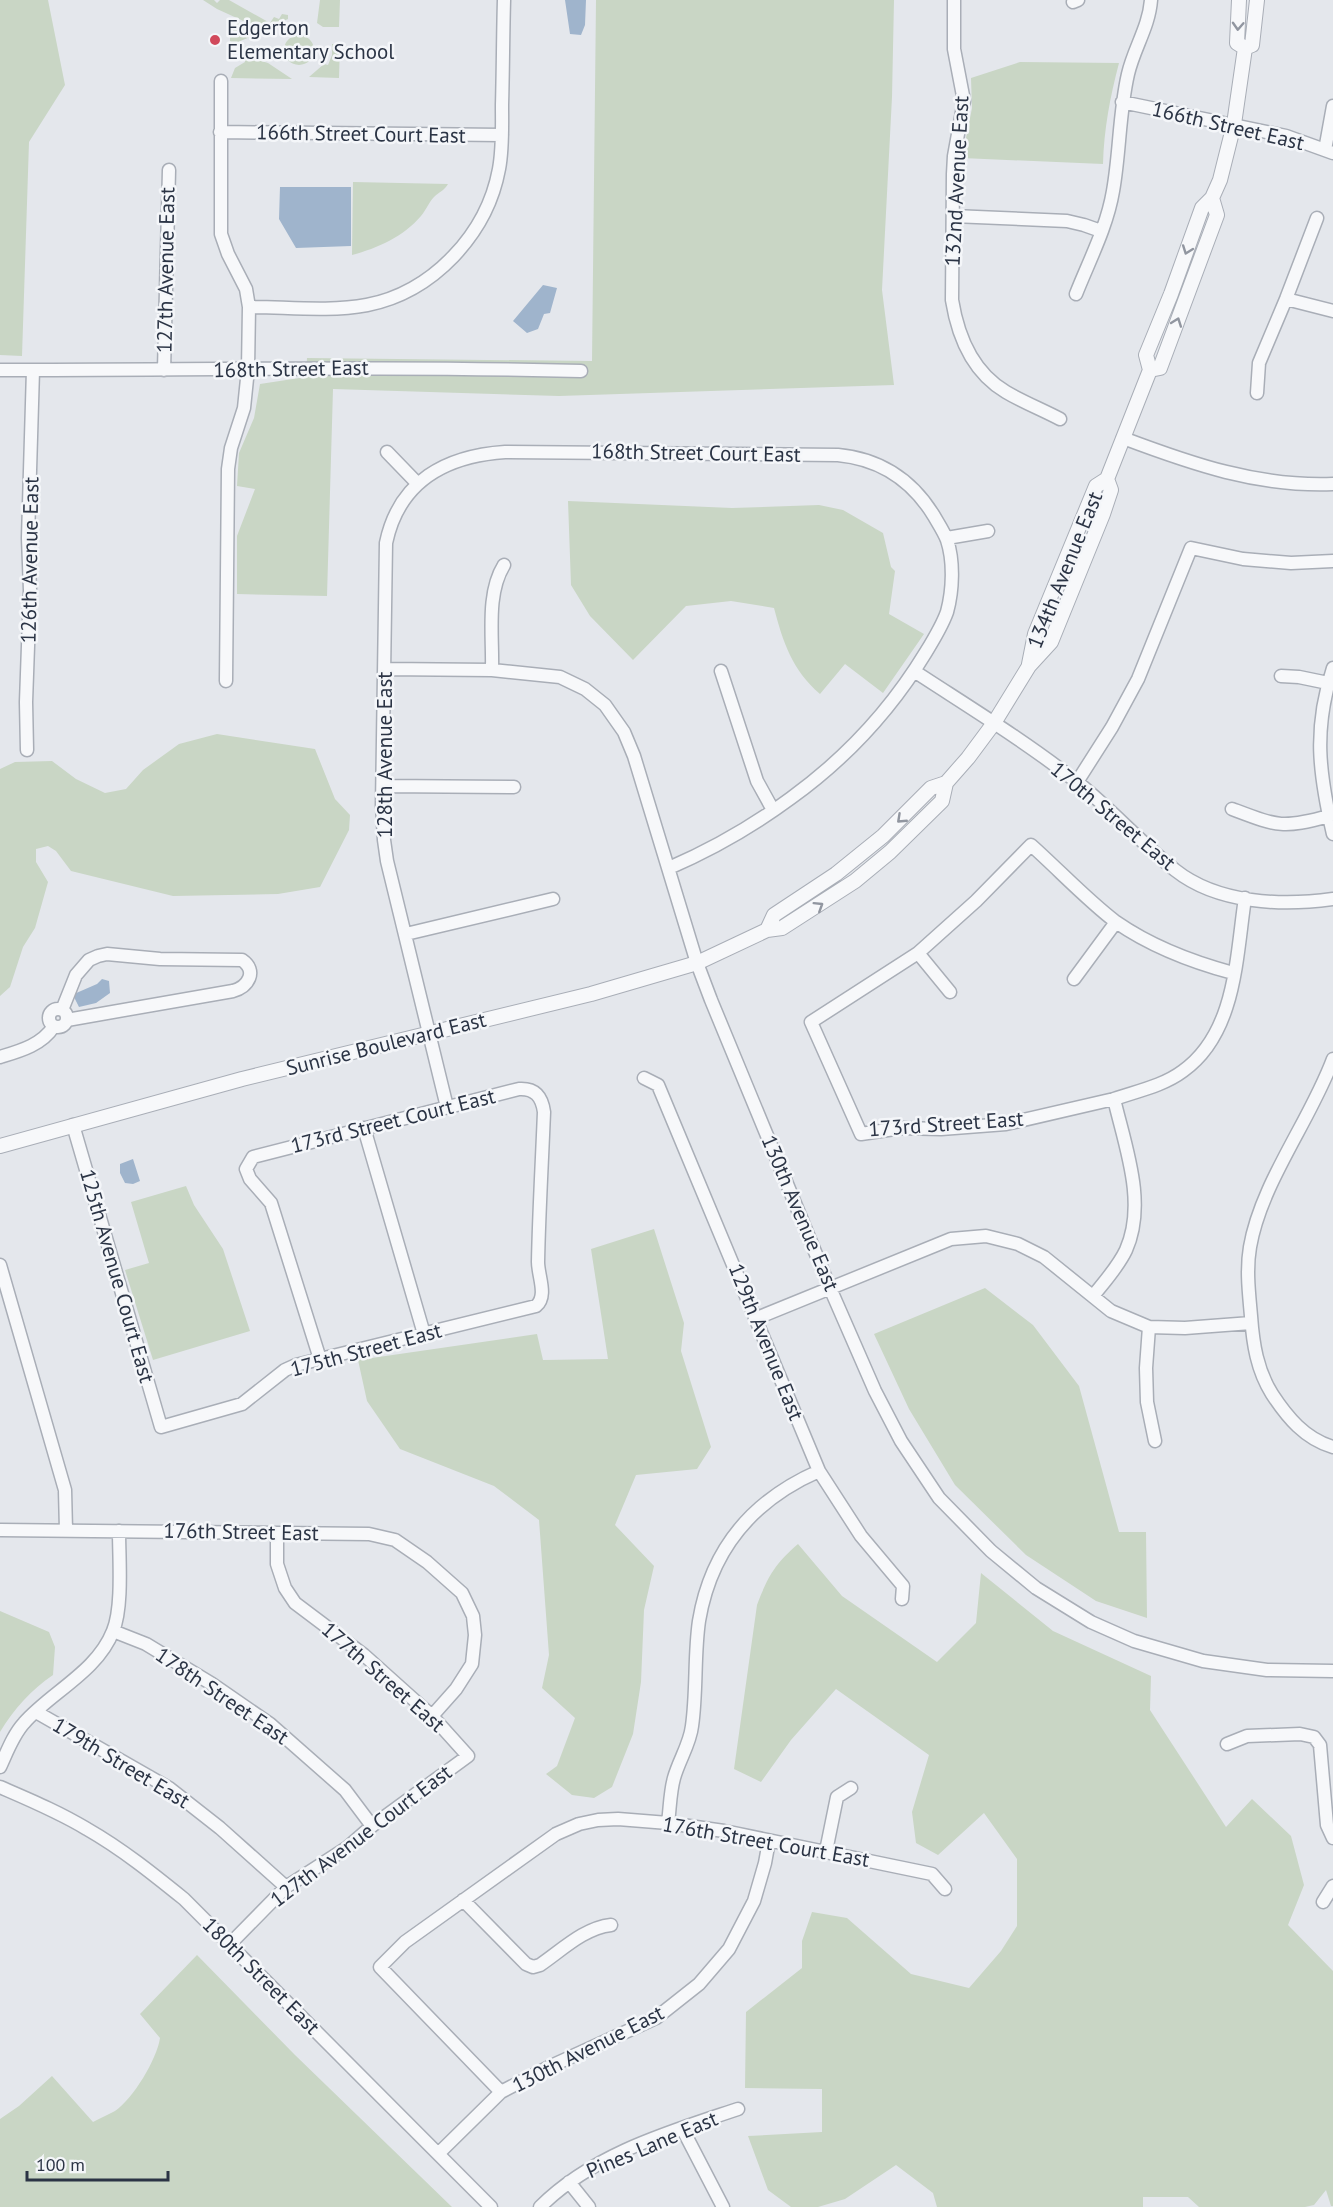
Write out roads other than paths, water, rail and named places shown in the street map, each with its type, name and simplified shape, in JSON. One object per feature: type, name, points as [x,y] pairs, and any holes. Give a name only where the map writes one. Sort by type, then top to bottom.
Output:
[{"type":"street","points":[[249,307],[350,307],[368,304],[411,289],[444,266],[458,252],[479,220],[496,181],[502,135],[504,0]]},
{"type":"street","name":"132nd Avenue East","points":[[954,0],[954,49],[964,101],[954,156],[952,300],[955,318],[964,347],[987,378],[1006,392],[1060,419]]},
{"type":"street","points":[[1076,294],[1113,194],[1122,102],[1132,60],[1147,24],[1151,0]]},
{"type":"street","name":"134th Avenue East","points":[[1239,0],[1238,43],[1248,47]]},
{"type":"street","name":"134th Avenue East","points":[[994,723],[1029,666],[1035,634],[1096,486],[1109,485],[1123,438],[1150,370],[1146,355],[1202,208],[1212,198],[1220,180],[1234,124],[1257,0]]},
{"type":"street","points":[[221,81],[221,234],[228,254],[246,289],[249,307],[248,369],[244,408],[231,448],[228,469],[226,681]]},
{"type":"street","name":"166th Street East","points":[[1122,102],[1286,136],[1329,152]]},
{"type":"street","points":[[1329,152],[1333,106]]},
{"type":"street","name":"166th Street Court East","points":[[220,132],[502,135]]},
{"type":"street","name":"127th Avenue East","points":[[164,370],[169,170]]},
{"type":"street","points":[[953,216],[1067,221],[1101,231]]},
{"type":"street","points":[[1257,393],[1259,363],[1287,299],[1317,218]]},
{"type":"street","points":[[1287,299],[1333,311]]},
{"type":"street","name":"168th Street East","points":[[0,370],[439,367],[581,371]]},
{"type":"street","name":"126th Avenue East","points":[[27,750],[26,702],[30,590],[28,538],[33,370]]},
{"type":"street","points":[[1123,438],[1180,460],[1252,479],[1301,485],[1333,484]]},
{"type":"street","points":[[387,452],[417,483]]},
{"type":"street","name":"168th Street Court East","points":[[417,483],[465,458],[505,452],[848,456],[875,463],[894,472],[904,480],[926,503],[947,538]]},
{"type":"street","name":"128th Avenue East","points":[[417,483],[397,512],[389,528],[386,543],[382,786],[384,840],[387,861],[447,1107]]},
{"type":"street","points":[[669,867],[738,834],[812,782],[846,751],[886,708],[933,641],[947,610],[951,585],[947,538],[988,531]]},
{"type":"street","points":[[1077,782],[1113,727],[1138,679],[1191,548],[1243,559],[1291,563],[1333,561]]},
{"type":"street","points":[[492,670],[494,588],[504,565]]},
{"type":"street","points":[[1333,668],[1319,730],[1320,767],[1333,834]]},
{"type":"street","name":"130th Avenue East","points":[[384,669],[492,670],[560,677],[592,694],[610,711],[624,732],[634,756],[697,963],[830,1288],[875,1391],[901,1441],[939,1498],[991,1551],[1036,1588],[1091,1622],[1134,1641],[1203,1661],[1233,1666],[1267,1670],[1333,1671]]},
{"type":"street","points":[[722,671],[757,781],[773,810]]},
{"type":"street","name":"170th Street East","points":[[914,671],[994,723],[1077,782],[1176,871],[1197,884],[1245,898],[1277,903],[1333,899]]},
{"type":"street","points":[[1281,676],[1328,683]]},
{"type":"street","name":"Sunrise Boulevard East","points":[[0,1146],[242,1078],[601,991],[697,963],[767,930],[782,928],[825,901],[890,852],[942,801],[946,783],[969,758],[994,723]]},
{"type":"street","points":[[382,786],[514,787]]},
{"type":"street","points":[[1232,809],[1268,823],[1282,825],[1298,824],[1329,816]]},
{"type":"street","points":[[950,992],[918,953],[976,901],[1031,845],[1116,922],[1156,946],[1197,964],[1233,973]]},
{"type":"street","points":[[1093,1296],[1116,1268],[1126,1250],[1133,1228],[1134,1202],[1130,1165],[1114,1099],[1162,1083],[1201,1056],[1222,1020],[1233,973],[1245,898]]},
{"type":"street","points":[[406,934],[553,899]]},
{"type":"street","points":[[1074,979],[1116,922]]},
{"type":"street","name":"173rd Street East","points":[[918,953],[810,1022],[861,1134],[902,1128],[941,1129],[1006,1124],[1114,1099]]},
{"type":"street","points":[[0,1057],[29,1048],[49,1034],[54,1026],[49,1018],[51,1012],[56,1009],[64,1015],[233,991],[249,982],[250,970],[248,964],[242,960],[160,959],[107,954],[89,960],[76,975],[64,1015]]},
{"type":"street","points":[[1333,1059],[1324,1083],[1260,1208],[1250,1247],[1248,1279],[1255,1354],[1263,1380],[1284,1413],[1305,1433],[1333,1447]]},
{"type":"street","name":"129th Avenue East","points":[[644,1078],[658,1085],[819,1471],[861,1536],[903,1586],[902,1599]]},
{"type":"street","name":"173rd Street Court East","points":[[320,1359],[271,1203],[250,1179],[246,1169],[253,1156],[519,1089],[533,1091],[543,1103],[544,1112],[538,1266],[542,1298]]},
{"type":"street","name":"125th Avenue Court East","points":[[73,1125],[161,1427]]},
{"type":"street","points":[[364,1128],[424,1334]]},
{"type":"street","points":[[757,1318],[951,1239],[986,1236],[1018,1244],[1044,1257],[1111,1311],[1149,1327],[1185,1328],[1251,1323]]},
{"type":"street","points":[[0,1265],[65,1490],[66,1530]]},
{"type":"street","name":"175th Street East","points":[[161,1427],[242,1404],[285,1370],[296,1365],[536,1306],[542,1298]]},
{"type":"street","points":[[1149,1327],[1146,1368],[1147,1402],[1155,1441]]},
{"type":"street","points":[[668,1823],[674,1778],[692,1730],[699,1622],[710,1576],[731,1538],[743,1523],[761,1506],[795,1482],[819,1471]]},
{"type":"street","name":"176th Street East","points":[[0,1530],[369,1534],[395,1539],[427,1562],[462,1593],[472,1616],[475,1635],[472,1664],[456,1689],[432,1716]]},
{"type":"street","points":[[0,1767],[23,1724],[92,1664],[113,1631],[118,1602],[119,1531]]},
{"type":"street","name":"177th Street East","points":[[277,1533],[277,1564],[285,1588],[295,1603],[364,1655],[432,1716],[468,1756]]},
{"type":"street","name":"178th Street East","points":[[113,1631],[146,1644],[212,1684],[270,1724],[345,1790],[372,1826]]},
{"type":"street","name":"179th Street East","points":[[36,1712],[169,1788],[220,1828],[286,1887]]},
{"type":"street","points":[[1227,1744],[1247,1736],[1300,1734],[1314,1737],[1320,1745],[1327,1825],[1333,1838]]},
{"type":"street","name":"127th Avenue Court East","points":[[230,1944],[286,1887],[348,1847],[372,1826],[468,1756]]},
{"type":"street","name":"180th Street East","points":[[0,1787],[51,1809],[112,1845],[184,1899],[491,2207]]},
{"type":"street","points":[[826,1851],[837,1797],[850,1788]]},
{"type":"street","name":"176th Street Court East","points":[[501,2092],[380,1967],[405,1942],[556,1834],[579,1824],[598,1820],[618,1819],[668,1823],[724,1831],[932,1874],[945,1889]]},
{"type":"street","name":"130th Avenue East","points":[[439,2153],[501,2092],[551,2066],[656,2018],[699,1984],[729,1949],[754,1901],[769,1841]]},
{"type":"street","points":[[1323,1902],[1333,1886]]},
{"type":"street","points":[[463,1900],[526,1964],[533,1967],[540,1965],[588,1932],[600,1926],[611,1925]]},
{"type":"street","name":"Pines Lane East","points":[[540,2207],[555,2192],[589,2167],[682,2128],[738,2109]]},
{"type":"street","points":[[682,2128],[723,2207]]},
{"type":"street","points":[[569,2182],[589,2207]]},
{"type":"water","points":[[565,0],[586,0],[585,25],[581,35],[570,34]]},
{"type":"water","points":[[280,187],[351,187],[351,246],[296,248],[279,219]]},
{"type":"water","points":[[543,285],[557,288],[550,313],[544,314],[538,329],[527,333],[513,321]]},
{"type":"water","points":[[102,979],[109,981],[110,993],[96,1003],[79,1007],[74,994],[97,984]]},
{"type":"water","points":[[133,1159],[140,1181],[133,1184],[125,1183],[120,1173],[120,1164]]},
{"type":"place","name":"Edgerton Elementary School","points":[[215,40]]}]
